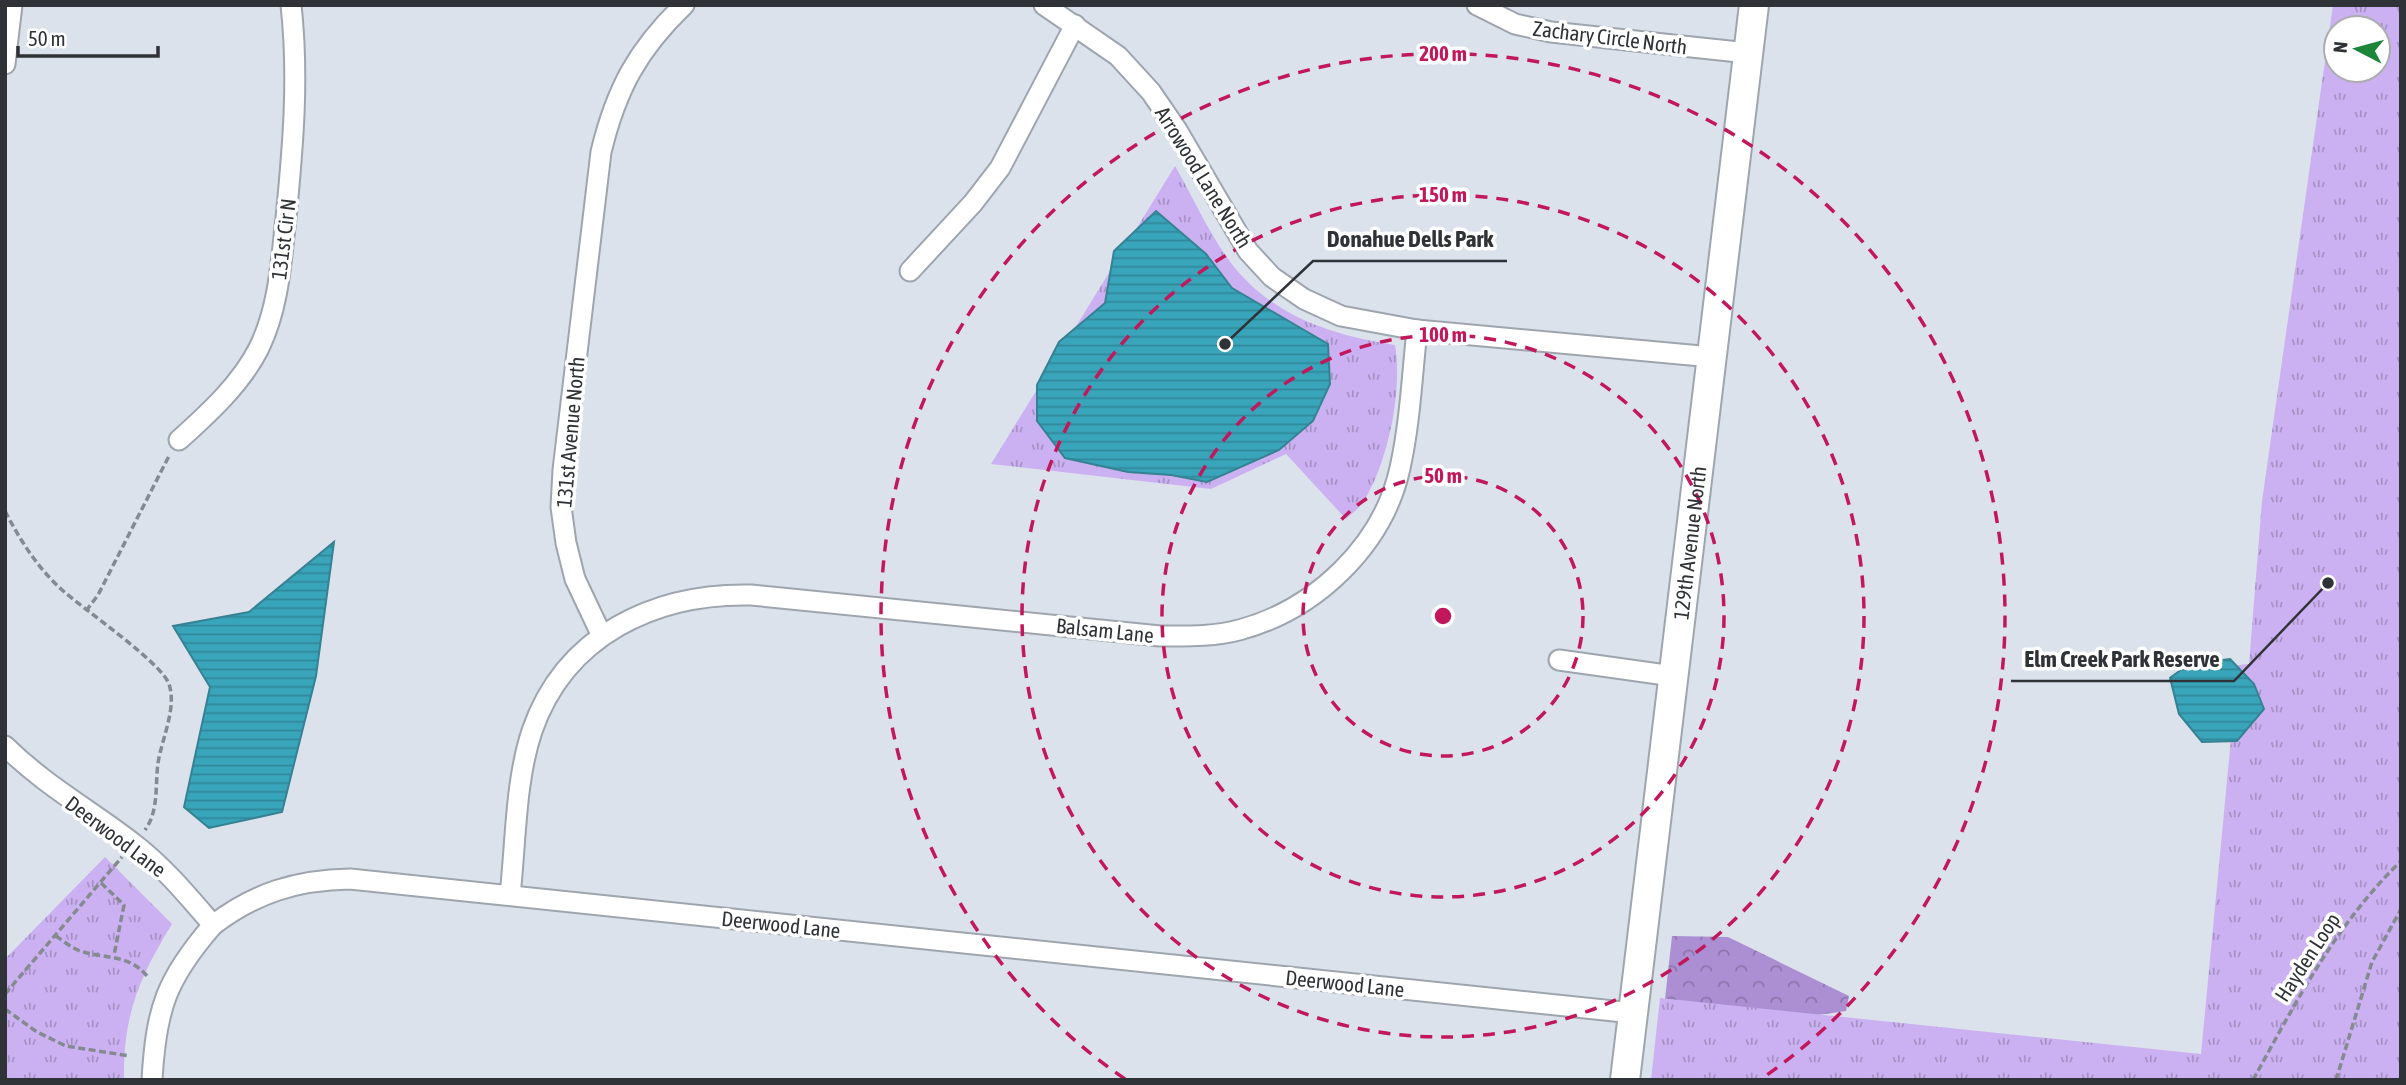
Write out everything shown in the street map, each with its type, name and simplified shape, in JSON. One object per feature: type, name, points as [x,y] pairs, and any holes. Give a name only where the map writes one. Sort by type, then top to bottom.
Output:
[{"type":"main road","name":"129th Avenue North","points":[[1625,1080],[1754,5]]},
{"type":"street","points":[[5,64],[12,5]]},
{"type":"street","name":"131st Cir N","points":[[178,440],[208,413],[235,383],[258,349],[271,315],[281,272],[295,110],[296,48],[291,5]]},
{"type":"street","name":"131st Avenue North","points":[[601,634],[575,579],[561,507],[563,470],[601,152],[611,109],[630,70],[654,34],[684,5]]},
{"type":"street","name":"Arrowood Lane North","points":[[1044,5],[1118,56],[1151,92],[1177,130],[1248,251],[1272,276],[1304,299],[1341,316],[1417,330],[1712,357]]},
{"type":"street","name":"Zachary Circle North","points":[[1477,5],[1515,24],[1551,32],[1748,53]]},
{"type":"street","points":[[910,271],[973,203],[1000,168],[1075,25]]},
{"type":"street","name":"Balsam Lane","points":[[601,634],[674,601],[713,594],[765,596],[1160,636],[1199,637],[1238,631],[1275,618],[1310,597],[1341,572],[1366,542],[1387,507],[1402,457],[1417,330]]},
{"type":"street","points":[[510,895],[523,771],[532,732],[548,696],[571,665],[601,634]]},
{"type":"street","points":[[1559,660],[1673,676]]},
{"type":"street","name":"Deerwood Lane","points":[[5,746],[63,796],[135,844],[173,879],[213,925],[238,906],[266,892],[321,880],[350,879],[1633,1013]]},
{"type":"street","points":[[152,1080],[154,1037],[164,995],[184,957],[213,925]]},
{"type":"path","points":[[86,611],[98,595],[178,440]]},
{"type":"path","points":[[5,511],[19,537],[47,575],[159,671],[168,681],[172,697],[157,767],[154,814],[135,844],[5,994]]},
{"type":"path","name":"Hayden Loop","points":[[2253,1080],[2312,971],[2369,892],[2401,861]]},
{"type":"path","points":[[101,883],[124,905],[114,956]]},
{"type":"path","points":[[2336,1080],[2372,962],[2401,909]]},
{"type":"path","points":[[56,936],[79,951],[114,956],[139,967],[147,976]]},
{"type":"path","points":[[5,1009],[37,1032],[66,1046],[130,1056]]},
{"type":"green space","points":[[2333,5],[2401,5],[2401,1080],[1651,1080],[1660,998],[2201,1054],[2238,665],[2249,664],[2262,501],[2322,82],[2322,84],[2392,84],[2392,14],[2332,14]]},
{"type":"green space","points":[[1175,166],[1223,251],[1242,276],[1258,291],[1293,315],[1312,324],[1353,337],[1395,345],[1397,382],[1387,445],[1365,499],[1346,519],[1286,454],[1211,489],[991,464]]},
{"type":"green space","points":[[105,857],[172,924],[150,962],[135,998],[126,1036],[124,1080],[5,1080],[5,959]]},
{"type":"green space","points":[[1672,936],[1728,937],[1849,996],[1846,1011],[1734,1027],[1656,1080]]},
{"type":"water","points":[[1156,211],[1206,254],[1232,288],[1328,344],[1330,384],[1313,421],[1279,450],[1207,482],[1171,475],[1128,472],[1065,458],[1037,421],[1037,385],[1059,342],[1105,303],[1114,251]]},
{"type":"water","points":[[334,542],[316,676],[282,812],[209,828],[184,807],[210,687],[173,626],[249,612]]},
{"type":"water","points":[[2230,659],[2254,684],[2264,709],[2237,741],[2202,742],[2179,714],[2170,678],[2189,664]]},
{"type":"place","name":"Donahue Dells Park","points":[[1225,344]]},
{"type":"place","name":"Elm Creek Park Reserve","points":[[2328,583]]}]
